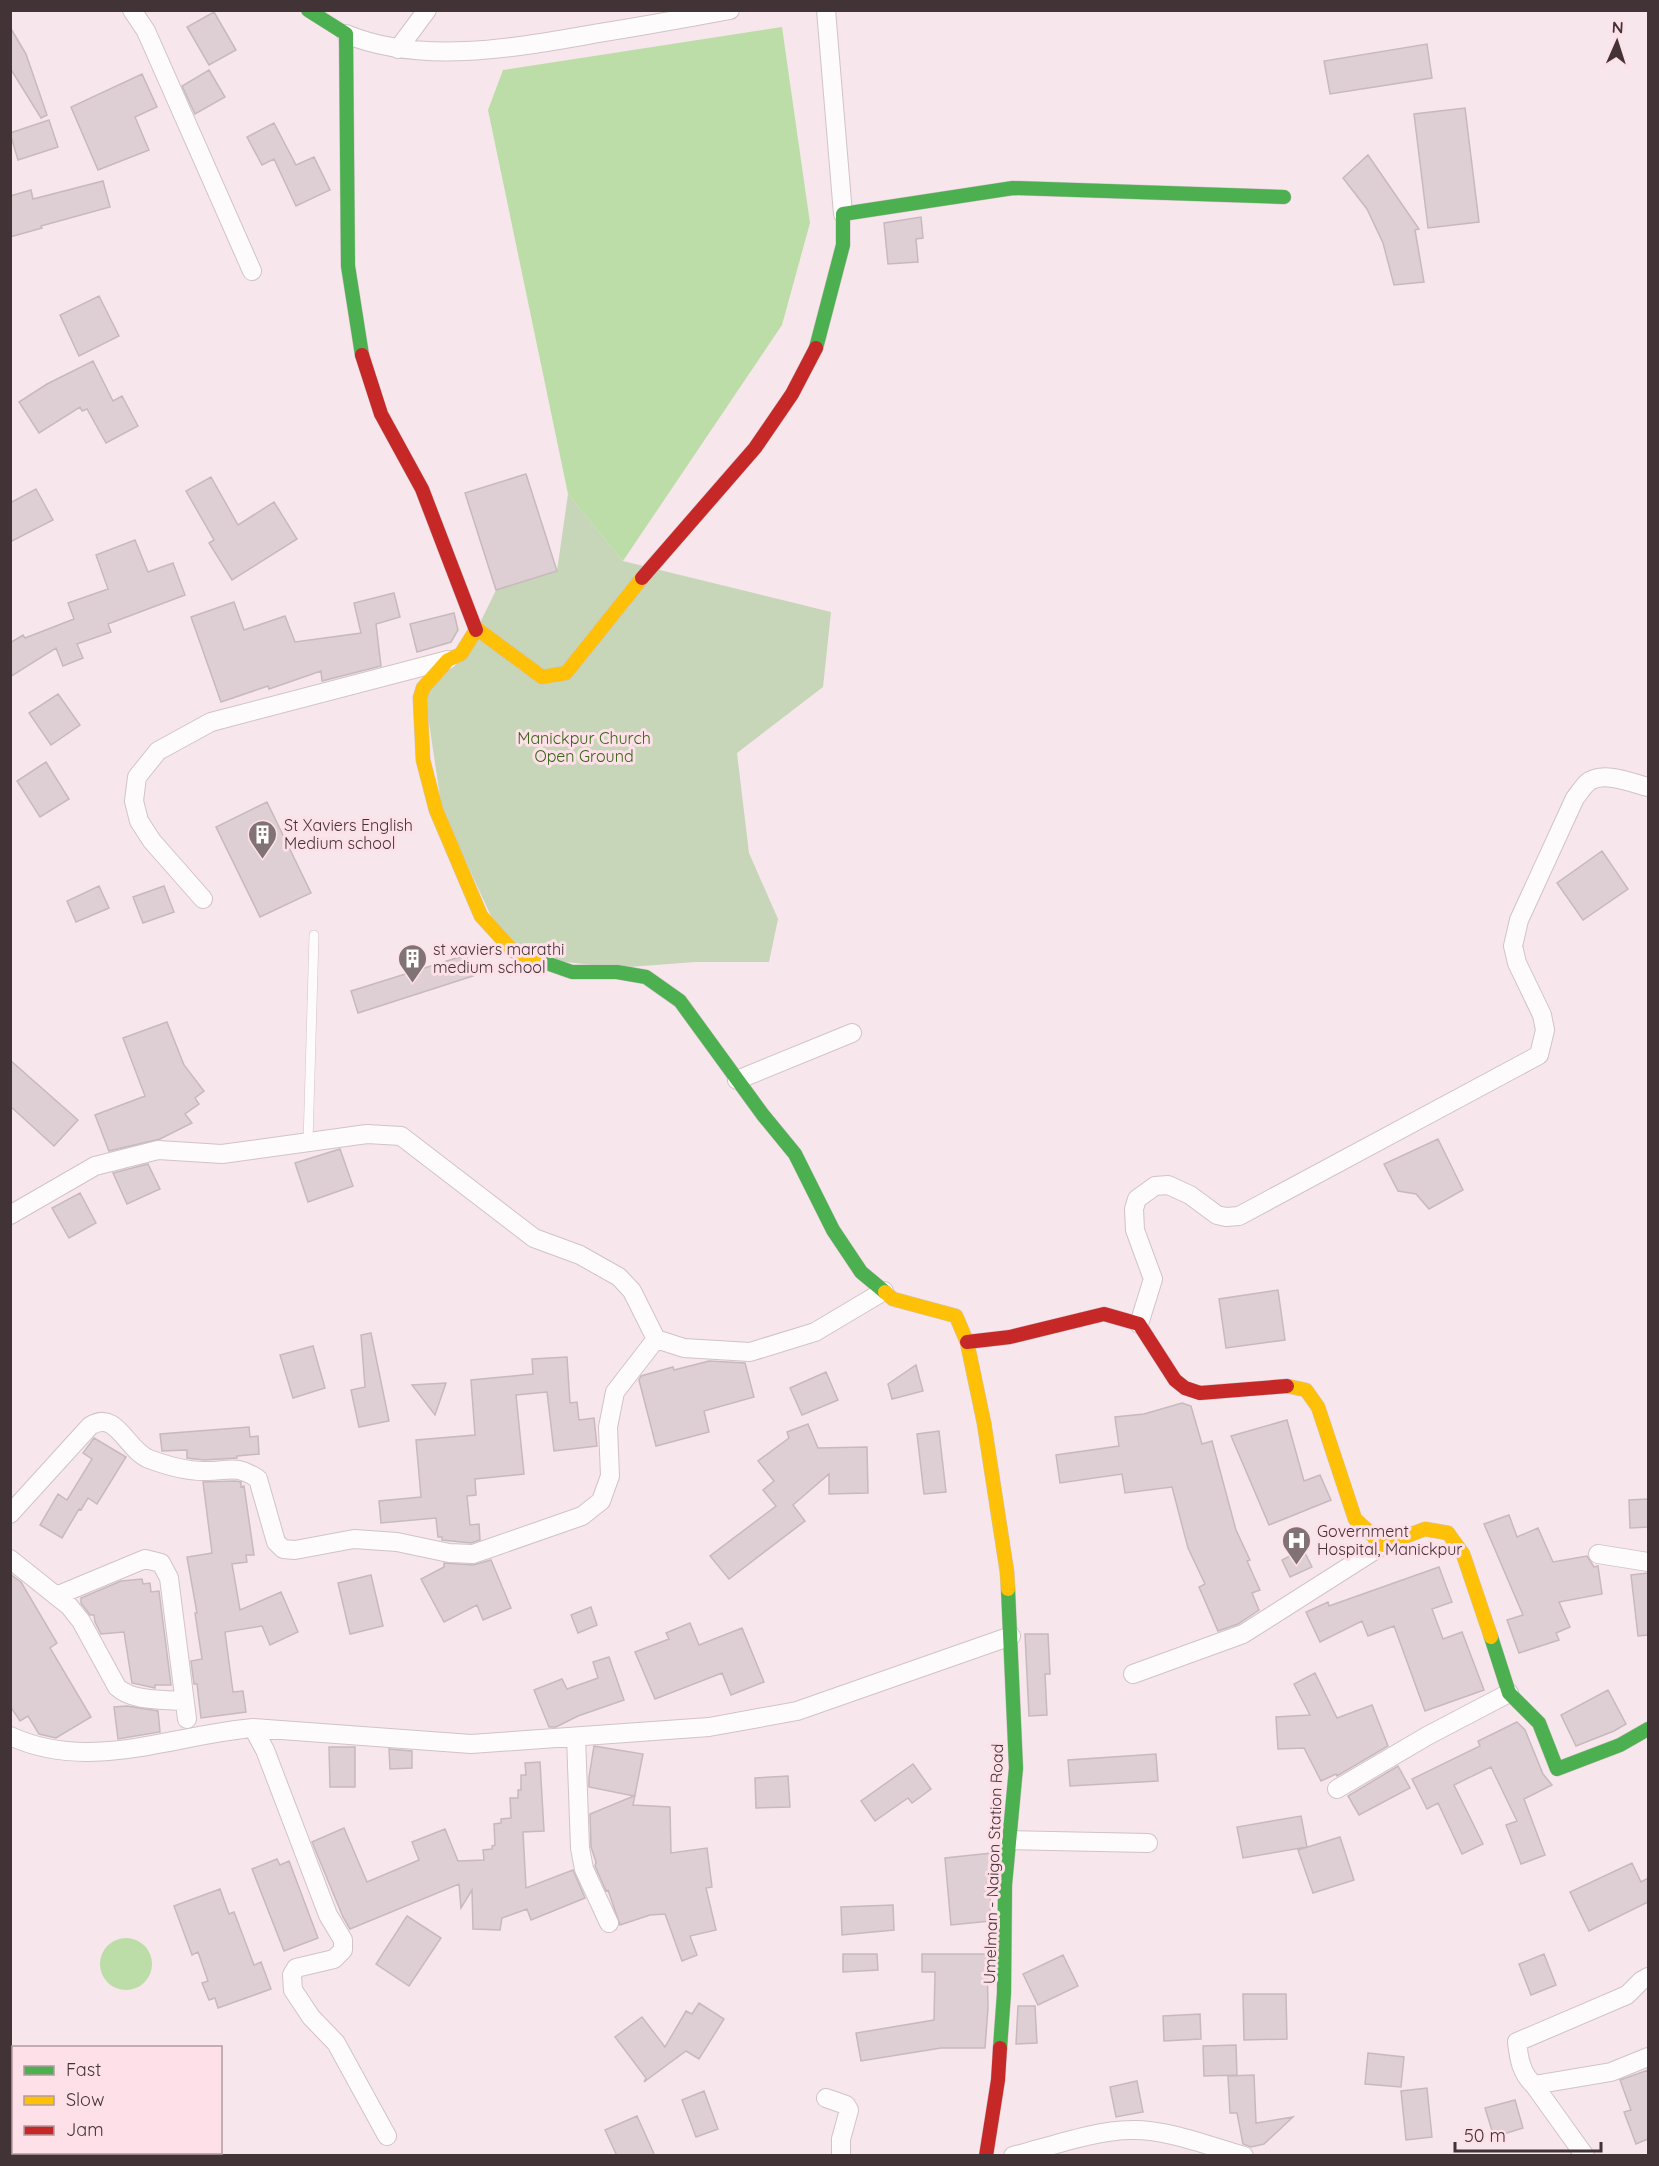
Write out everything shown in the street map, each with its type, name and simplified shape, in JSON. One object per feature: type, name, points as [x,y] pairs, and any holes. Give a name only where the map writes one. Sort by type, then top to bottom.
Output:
[{"type":"street","points":[[132,10],[146,31],[252,271]]},
{"type":"street","points":[[308,10],[346,34],[368,43],[398,49],[446,52],[545,43],[730,10]]},
{"type":"street","points":[[398,49],[427,10]]},
{"type":"street","points":[[346,34],[348,266],[362,358],[381,414],[422,489],[477,629],[542,677],[567,673],[662,553],[755,448],[792,394],[818,345],[843,245],[843,214],[826,10]]},
{"type":"street","points":[[843,214],[1013,188],[1284,197]]},
{"type":"street","name":"Umelman - Naigon Station Road","points":[[477,629],[461,654],[448,660],[423,688],[420,698],[423,760],[436,810],[481,916],[513,951],[572,972],[617,972],[646,977],[680,1001],[737,1080],[795,1154],[833,1230],[861,1272],[893,1299],[956,1316],[967,1342],[984,1423],[1007,1572],[1016,1768],[1005,1885],[1004,1993],[998,2080],[986,2156]]},
{"type":"street","points":[[203,899],[153,841],[140,821],[134,801],[137,777],[158,751],[211,722],[448,660]]},
{"type":"street","points":[[1139,1324],[1153,1279],[1134,1230],[1134,1209],[1137,1199],[1155,1186],[1168,1185],[1190,1195],[1217,1215],[1239,1216],[1539,1055],[1545,1030],[1542,1015],[1516,963],[1513,946],[1518,920],[1575,798],[1589,782],[1601,778],[1614,778],[1648,787]]},
{"type":"street","points":[[737,1080],[852,1033]]},
{"type":"street","points":[[10,1215],[95,1166],[158,1150],[222,1154],[367,1134],[401,1136],[534,1238],[580,1255],[620,1277],[632,1291],[656,1339],[684,1348],[750,1352],[815,1332],[884,1292]]},
{"type":"street","points":[[967,1342],[1010,1337],[1104,1314],[1139,1324],[1174,1380],[1185,1388],[1200,1393],[1287,1386],[1306,1390],[1318,1407],[1355,1519],[1383,1545]]},
{"type":"street","points":[[10,1514],[90,1426],[102,1420],[111,1422],[135,1450],[147,1458],[205,1472],[234,1468],[258,1479],[276,1542],[283,1549],[295,1550],[354,1539],[397,1542],[449,1553],[473,1554],[582,1516],[601,1501],[610,1476],[608,1427],[615,1392],[656,1339]]},
{"type":"street","points":[[1133,1674],[1243,1634],[1383,1545],[1425,1529],[1448,1533],[1463,1554],[1509,1693],[1539,1723],[1557,1768],[1620,1745],[1648,1729]]},
{"type":"street","points":[[1599,1554],[1648,1562]]},
{"type":"street","points":[[10,1559],[69,1606],[81,1621],[117,1687],[123,1692],[187,1721],[228,1730],[253,1728],[471,1744],[709,1727],[797,1711],[1011,1636]]},
{"type":"street","points":[[56,1596],[145,1559],[161,1563],[169,1578],[187,1721]]},
{"type":"street","points":[[1337,1789],[1427,1736],[1509,1693]]},
{"type":"street","points":[[14,1740],[60,1750],[112,1752],[187,1721]]},
{"type":"street","points":[[253,1728],[265,1750],[327,1914],[343,1940],[343,1950],[334,1959],[297,1968],[292,1975],[291,1984],[311,2017],[336,2043],[387,2136]]},
{"type":"street","points":[[576,1737],[580,1848],[584,1869],[609,1923]]},
{"type":"street","points":[[1009,1840],[1148,1843]]},
{"type":"street","points":[[1585,2156],[1525,2076],[1518,2057],[1517,2042],[1627,1995],[1648,1977]]},
{"type":"street","points":[[1534,2085],[1611,2072],[1648,2057]]},
{"type":"street","points":[[825,2098],[846,2105],[849,2110],[841,2139],[841,2156]]},
{"type":"street","points":[[1013,2156],[1109,2132],[1131,2130],[1155,2131],[1244,2156]]},
{"type":"lane","points":[[308,1143],[314,935]]},
{"type":"green space","name":"Manickpur Church Open Ground","points":[[568,494],[623,561],[831,612],[823,687],[737,753],[749,853],[778,919],[769,962],[695,962],[616,968],[509,955],[442,810],[424,689],[477,629],[496,590],[557,571]]},
{"type":"shaded area","points":[[782,27],[810,223],[782,325],[623,561],[568,494],[488,110],[503,70]]},
{"type":"shaded area","points":[[126,1938],[136,1940],[144,1946],[150,1954],[152,1964],[150,1974],[144,1982],[136,1988],[126,1990],[116,1988],[108,1982],[102,1974],[100,1964],[102,1954],[108,1946],[116,1940]]},
{"type":"building","points":[[214,12],[236,50],[209,65],[187,27]]},
{"type":"building","points":[[10,27],[26,54],[47,115],[41,118],[10,68]]},
{"type":"building","points":[[1427,44],[1432,78],[1330,94],[1324,61]]},
{"type":"building","points":[[209,70],[225,97],[195,114],[182,86]]},
{"type":"building","points":[[142,74],[157,107],[135,117],[149,150],[98,170],[71,107]]},
{"type":"building","points":[[1465,108],[1479,222],[1428,228],[1414,114]]},
{"type":"building","points":[[49,120],[58,147],[18,160],[10,133]]},
{"type":"building","points":[[274,123],[296,165],[314,157],[330,190],[296,206],[274,159],[262,165],[247,137]]},
{"type":"building","points":[[1368,155],[1419,229],[1415,230],[1424,282],[1394,285],[1383,243],[1367,209],[1343,178]]},
{"type":"building","points":[[103,181],[110,207],[10,237],[10,196],[31,190],[33,199]]},
{"type":"building","points":[[921,217],[923,238],[916,239],[918,262],[888,264],[884,223]]},
{"type":"building","points":[[99,296],[119,336],[79,356],[60,315]]},
{"type":"building","points":[[93,361],[113,401],[122,396],[138,426],[106,443],[87,409],[82,411],[80,407],[39,433],[19,402],[47,384]]},
{"type":"building","points":[[526,474],[557,571],[496,590],[465,493]]},
{"type":"building","points":[[211,477],[238,525],[274,502],[297,539],[232,580],[209,543],[214,540],[186,491]]},
{"type":"building","points":[[36,489],[53,520],[10,542],[10,503]]},
{"type":"building","points":[[135,540],[148,572],[173,563],[185,595],[108,624],[111,632],[77,644],[83,658],[63,666],[56,648],[10,677],[10,643],[23,635],[25,638],[74,619],[68,603],[108,589],[96,555]]},
{"type":"building","points":[[394,593],[400,617],[376,624],[381,666],[322,681],[321,671],[221,702],[191,617],[234,602],[244,630],[285,616],[295,642],[361,633],[354,603]]},
{"type":"building","points":[[454,613],[458,630],[451,642],[417,652],[410,624]]},
{"type":"building","points":[[58,694],[80,725],[51,745],[29,713]]},
{"type":"building","points":[[46,762],[69,799],[40,817],[17,781]]},
{"type":"building","name":"St Xaviers English Medium school","points":[[267,802],[311,893],[260,917],[216,827]]},
{"type":"building","points":[[1602,851],[1628,889],[1583,920],[1557,883]]},
{"type":"building","points":[[99,886],[109,908],[76,922],[67,901]]},
{"type":"building","points":[[164,886],[174,912],[143,923],[133,897]]},
{"type":"building","name":"st xaviers marathi medium school","points":[[466,955],[473,976],[358,1013],[351,991]]},
{"type":"building","points":[[167,1022],[184,1065],[204,1091],[195,1098],[199,1104],[185,1114],[192,1123],[160,1139],[109,1151],[95,1115],[145,1096],[123,1038]]},
{"type":"building","points":[[10,1060],[78,1120],[54,1146],[10,1106]]},
{"type":"building","points":[[1438,1139],[1463,1190],[1429,1209],[1416,1194],[1398,1191],[1384,1164]]},
{"type":"building","points":[[340,1149],[353,1186],[308,1202],[295,1163]]},
{"type":"building","points":[[148,1164],[160,1189],[127,1204],[113,1173]]},
{"type":"building","points":[[80,1193],[96,1223],[69,1238],[52,1208]]},
{"type":"building","points":[[1278,1290],[1285,1340],[1226,1348],[1219,1299]]},
{"type":"building","points":[[371,1333],[389,1421],[359,1427],[351,1390],[365,1387],[361,1335]]},
{"type":"building","points":[[313,1346],[325,1388],[293,1398],[280,1355]]},
{"type":"building","points":[[567,1357],[570,1403],[577,1402],[579,1420],[594,1418],[597,1446],[554,1451],[547,1392],[516,1395],[524,1474],[475,1479],[476,1495],[467,1496],[470,1525],[479,1524],[480,1540],[471,1543],[442,1540],[442,1537],[438,1537],[436,1518],[381,1523],[379,1501],[421,1497],[416,1440],[475,1435],[471,1380],[533,1374],[532,1359]]},
{"type":"building","points":[[709,1361],[745,1363],[754,1397],[704,1411],[709,1432],[656,1446],[639,1380],[641,1376],[673,1367],[674,1370]]},
{"type":"building","points":[[916,1365],[923,1391],[892,1399],[888,1384]]},
{"type":"building","points":[[826,1372],[838,1400],[802,1415],[790,1388]]},
{"type":"building","points":[[446,1383],[435,1415],[412,1385]]},
{"type":"building","points":[[1182,1403],[1191,1406],[1202,1444],[1212,1441],[1236,1530],[1250,1560],[1247,1561],[1260,1590],[1252,1593],[1259,1610],[1238,1624],[1218,1631],[1199,1587],[1205,1584],[1188,1548],[1172,1487],[1125,1493],[1122,1474],[1060,1483],[1056,1455],[1119,1446],[1115,1417],[1144,1414]]},
{"type":"building","points":[[1287,1420],[1304,1481],[1320,1475],[1331,1500],[1269,1525],[1231,1436]]},
{"type":"building","points":[[808,1424],[818,1448],[867,1447],[868,1493],[829,1494],[829,1474],[793,1505],[805,1521],[729,1579],[710,1556],[776,1506],[763,1490],[774,1481],[758,1461],[789,1438],[787,1432]]},
{"type":"building","points":[[249,1427],[250,1437],[258,1436],[259,1454],[204,1460],[187,1458],[187,1450],[162,1451],[160,1434]]},
{"type":"building","points":[[939,1431],[946,1492],[924,1494],[917,1434]]},
{"type":"building","points":[[94,1438],[126,1457],[97,1504],[88,1498],[62,1538],[40,1525],[58,1494],[67,1500],[92,1459],[83,1453]]},
{"type":"building","points":[[203,1482],[241,1482],[241,1487],[244,1486],[254,1555],[246,1555],[247,1562],[232,1564],[240,1610],[281,1592],[298,1632],[270,1645],[262,1626],[225,1632],[233,1692],[243,1691],[246,1712],[201,1718],[197,1684],[194,1684],[191,1661],[202,1659],[187,1557],[212,1553]]},
{"type":"building","points":[[1648,1499],[1648,1527],[1630,1528],[1629,1500]]},
{"type":"building","points":[[1509,1515],[1517,1537],[1538,1528],[1553,1562],[1587,1556],[1594,1567],[1598,1566],[1602,1594],[1559,1602],[1570,1627],[1556,1633],[1559,1640],[1519,1653],[1507,1620],[1523,1615],[1484,1524]]},
{"type":"building","points":[[1303,1549],[1312,1567],[1290,1577],[1282,1560]]},
{"type":"building","points":[[491,1560],[511,1608],[483,1620],[477,1605],[444,1622],[421,1579],[444,1567],[444,1563],[473,1565]]},
{"type":"building","points":[[1439,1567],[1452,1602],[1432,1609],[1443,1639],[1462,1632],[1484,1690],[1425,1711],[1394,1626],[1368,1636],[1362,1621],[1320,1642],[1306,1612],[1328,1602],[1329,1606]]},
{"type":"building","points":[[1648,1573],[1648,1635],[1638,1636],[1631,1575]]},
{"type":"building","points":[[10,1574],[21,1582],[57,1643],[50,1648],[91,1717],[56,1738],[39,1734],[28,1716],[20,1721],[10,1706]]},
{"type":"building","points":[[371,1575],[383,1626],[350,1634],[338,1583]]},
{"type":"building","points":[[142,1579],[143,1584],[150,1583],[151,1592],[159,1591],[171,1685],[155,1685],[155,1688],[132,1683],[124,1632],[101,1634],[94,1615],[90,1615],[81,1603],[81,1598],[121,1581]]},
{"type":"building","points":[[591,1607],[597,1625],[578,1633],[571,1615]]},
{"type":"building","points":[[690,1623],[699,1645],[742,1628],[764,1682],[731,1695],[722,1673],[655,1699],[635,1652],[669,1639],[666,1633]]},
{"type":"building","points":[[1025,1634],[1048,1634],[1050,1674],[1045,1674],[1047,1715],[1029,1716]]},
{"type":"building","points":[[609,1657],[624,1700],[578,1716],[556,1727],[549,1727],[534,1690],[562,1679],[567,1689],[598,1678],[593,1662]]},
{"type":"building","points":[[1315,1673],[1337,1718],[1372,1705],[1388,1746],[1337,1776],[1336,1774],[1321,1781],[1304,1748],[1278,1749],[1276,1717],[1310,1715],[1294,1684]]},
{"type":"building","points":[[1608,1690],[1626,1724],[1576,1746],[1561,1715]]},
{"type":"building","points":[[127,1706],[158,1711],[160,1732],[118,1739],[114,1707]]},
{"type":"building","points":[[1517,1722],[1525,1730],[1543,1774],[1552,1785],[1524,1799],[1545,1855],[1521,1864],[1506,1825],[1517,1821],[1491,1767],[1454,1785],[1483,1844],[1462,1854],[1438,1803],[1427,1809],[1412,1779],[1480,1746],[1478,1741]]},
{"type":"building","points":[[594,1746],[643,1754],[633,1805],[670,1807],[671,1853],[707,1848],[712,1887],[706,1888],[716,1930],[690,1936],[697,1955],[682,1961],[665,1914],[650,1915],[620,1925],[608,1890],[606,1891],[595,1866],[596,1862],[591,1847],[590,1814],[634,1796],[589,1787]]},
{"type":"building","points":[[329,1747],[355,1747],[355,1787],[330,1787]]},
{"type":"building","points":[[389,1749],[412,1751],[412,1768],[390,1769]]},
{"type":"building","points":[[1156,1754],[1158,1781],[1070,1786],[1068,1760]]},
{"type":"building","points":[[540,1762],[544,1831],[523,1832],[526,1888],[573,1870],[585,1898],[531,1920],[527,1909],[502,1918],[500,1930],[473,1929],[472,1890],[461,1908],[459,1884],[350,1929],[312,1842],[344,1828],[367,1882],[419,1860],[412,1842],[445,1829],[458,1861],[484,1860],[483,1850],[492,1849],[495,1845],[494,1824],[501,1823],[501,1819],[511,1818],[510,1798],[518,1798],[518,1790],[521,1790],[521,1775],[526,1775],[525,1763]]},
{"type":"building","points":[[913,1764],[931,1789],[912,1803],[908,1798],[875,1821],[861,1801]]},
{"type":"building","points":[[1398,1766],[1410,1788],[1359,1815],[1348,1796]]},
{"type":"building","points":[[788,1776],[790,1807],[756,1808],[755,1778]]},
{"type":"building","points":[[1301,1816],[1307,1847],[1243,1858],[1237,1827]]},
{"type":"building","points":[[1340,1837],[1354,1880],[1313,1893],[1298,1850]]},
{"type":"building","points":[[991,1853],[990,1921],[951,1925],[945,1858]]},
{"type":"building","points":[[277,1859],[280,1865],[289,1861],[318,1938],[284,1951],[252,1869]]},
{"type":"building","points":[[1632,1863],[1641,1882],[1648,1878],[1648,1902],[1589,1931],[1570,1892]]},
{"type":"building","points":[[220,1889],[229,1914],[234,1912],[254,1965],[261,1962],[271,1989],[218,2008],[215,1998],[209,2000],[202,1983],[208,1981],[198,1952],[192,1955],[174,1906]]},
{"type":"building","points":[[893,1905],[894,1930],[842,1935],[841,1907]]},
{"type":"building","points":[[407,1916],[441,1938],[409,1986],[376,1964]]},
{"type":"building","points":[[843,1954],[877,1954],[878,1970],[843,1972]]},
{"type":"building","points":[[922,1954],[987,1954],[988,2008],[985,2048],[941,2048],[861,2061],[856,2033],[934,2020],[935,1972],[922,1972]]},
{"type":"building","points":[[1544,1954],[1556,1985],[1531,1995],[1519,1964]]},
{"type":"building","points":[[1063,1955],[1078,1986],[1038,2005],[1023,1974]]},
{"type":"building","points":[[1243,1994],[1286,1994],[1287,2039],[1244,2040]]},
{"type":"building","points":[[699,2003],[724,2019],[699,2059],[686,2051],[644,2082],[646,2078],[615,2037],[642,2017],[665,2047],[686,2011],[692,2014]]},
{"type":"building","points":[[1018,2006],[1035,2006],[1037,2043],[1016,2044]]},
{"type":"building","points":[[1200,2014],[1201,2039],[1164,2041],[1163,2016]]},
{"type":"building","points":[[1236,2045],[1237,2075],[1204,2076],[1203,2046]]},
{"type":"building","points":[[1368,2053],[1404,2057],[1401,2087],[1365,2084]]},
{"type":"building","points":[[1648,2070],[1648,2139],[1636,2144],[1624,2112],[1631,2110],[1620,2080]]},
{"type":"building","points":[[1254,2075],[1256,2123],[1293,2117],[1264,2144],[1251,2147],[1243,2144],[1237,2113],[1230,2113],[1228,2076]]},
{"type":"building","points":[[1137,2081],[1143,2112],[1116,2117],[1110,2087]]},
{"type":"building","points":[[1427,2088],[1432,2137],[1406,2140],[1401,2091]]},
{"type":"building","points":[[704,2091],[718,2129],[696,2137],[682,2100]]},
{"type":"building","points":[[1515,2100],[1523,2128],[1494,2137],[1485,2108]]},
{"type":"building","points":[[637,2116],[655,2156],[617,2156],[605,2130]]},
{"type":"traffic: fast","points":[[308,10],[346,34],[348,266],[362,355]]},
{"type":"traffic: fast","points":[[816,348],[843,245],[843,214],[1013,188],[1284,197]]},
{"type":"traffic: fast","points":[[535,959],[572,972],[617,972],[646,977],[680,1001],[763,1115],[795,1154],[833,1230],[861,1272],[885,1292]]},
{"type":"traffic: fast","points":[[1000,2048],[1004,1993],[1005,1885],[1016,1768],[1008,1589]]},
{"type":"traffic: fast","points":[[1491,1637],[1509,1693],[1539,1723],[1557,1769],[1620,1745],[1648,1729]]},
{"type":"traffic: slow","points":[[477,629],[542,677],[566,673],[642,578]]},
{"type":"traffic: slow","points":[[476,630],[461,654],[448,660],[423,688],[420,698],[423,760],[436,810],[481,916],[513,951],[535,959]]},
{"type":"traffic: slow","points":[[885,1292],[893,1299],[956,1316],[967,1342],[984,1423],[1008,1589]]},
{"type":"traffic: slow","points":[[1287,1386],[1306,1390],[1318,1407],[1355,1519],[1383,1545],[1425,1529],[1448,1533],[1463,1554],[1491,1637]]},
{"type":"traffic: jam","points":[[642,578],[755,448],[792,394],[816,348]]},
{"type":"traffic: jam","points":[[362,355],[381,414],[422,489],[476,630]]},
{"type":"traffic: jam","points":[[967,1342],[1010,1337],[1104,1314],[1139,1324],[1175,1380],[1185,1388],[1200,1393],[1287,1386]]},
{"type":"traffic: jam","points":[[986,2156],[998,2080],[1000,2048]]},
{"type":"place","name":"St Xaviers English Medium school","points":[[263,860]]},
{"type":"place","name":"st xaviers marathi medium school","points":[[412,984]]},
{"type":"place","name":"Government Hospital, Manickpur","points":[[1296,1566]]}]
